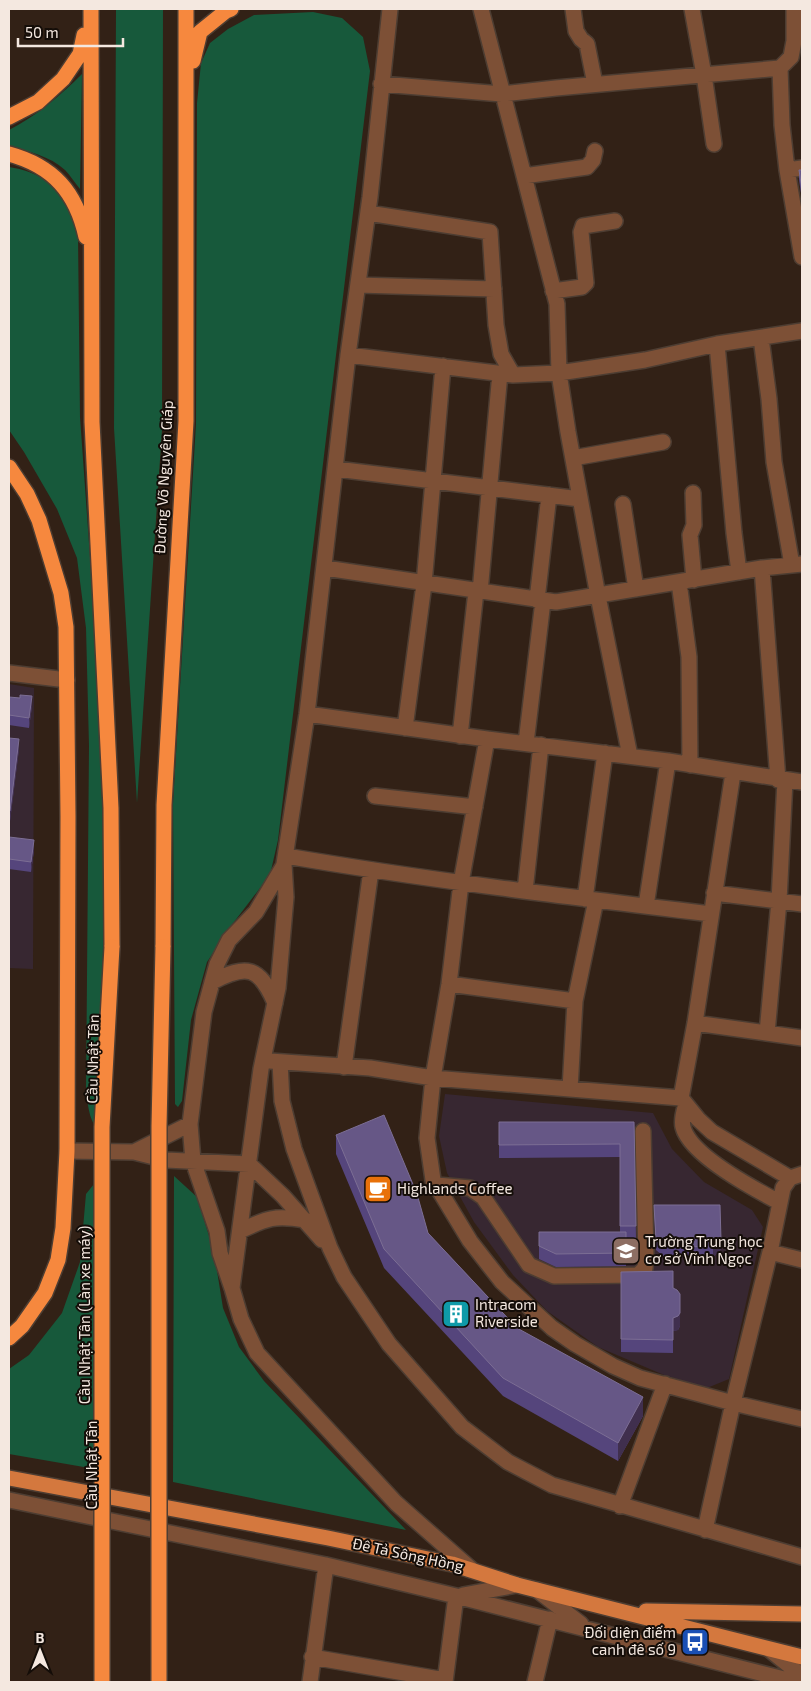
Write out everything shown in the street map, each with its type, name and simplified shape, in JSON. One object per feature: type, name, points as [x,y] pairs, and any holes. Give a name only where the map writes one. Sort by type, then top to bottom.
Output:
[{"type":"highway","points":[[9,117],[38,102],[63,79],[80,54],[86,28],[86,9]]},
{"type":"highway","points":[[91,9],[92,422],[111,808],[112,947]]},
{"type":"highway","name":"Đường Võ Nguyên Giáp","points":[[163,947],[164,805],[186,421],[186,9]]},
{"type":"highway","points":[[186,133],[193,54],[200,32],[231,9]]},
{"type":"highway","points":[[9,154],[26,159],[52,175],[79,210],[86,236],[92,333]]},
{"type":"highway","points":[[9,467],[27,494],[39,520],[57,578],[66,627],[67,680],[67,1151],[64,1228],[58,1260],[45,1293],[22,1326],[9,1338]]},
{"type":"highway","name":"Cầu Nhật Tân (Làn xe máy)","points":[[102,1682],[102,1127],[112,947]]},
{"type":"highway","name":"Cầu Nhật Tân","points":[[109,1682],[109,1137],[112,947]]},
{"type":"highway","points":[[159,1682],[159,1146],[163,947]]},
{"type":"highway","points":[[163,947],[166,1126],[166,1682]]},
{"type":"main road","name":"Đê Tả Sông Hồng","points":[[9,1478],[328,1538],[471,1569],[517,1585],[802,1657]]},
{"type":"main road","points":[[621,1611],[802,1614]]},
{"type":"street","points":[[232,1288],[263,1060],[278,988],[286,897],[285,860],[308,714],[348,355],[368,213],[390,9]]},
{"type":"street","points":[[481,9],[556,304],[559,373],[580,499],[630,756]]},
{"type":"street","points":[[573,9],[576,31],[586,44],[595,84]]},
{"type":"street","points":[[692,9],[714,144]]},
{"type":"street","points":[[382,84],[502,94],[780,68],[791,57],[794,41],[794,9]]},
{"type":"street","points":[[780,68],[782,125],[795,169],[802,257]]},
{"type":"street","points":[[524,176],[587,166],[593,160],[595,151]]},
{"type":"street","points":[[368,213],[490,232],[496,325],[506,374],[488,488],[478,592],[460,736]]},
{"type":"street","points":[[553,291],[582,288],[586,284],[583,226],[615,221]]},
{"type":"street","points":[[358,285],[494,289]]},
{"type":"street","points":[[348,355],[506,374],[559,373],[645,360],[717,344],[802,331]]},
{"type":"street","points":[[325,568],[556,602],[762,568],[797,565],[774,462],[769,398],[761,338]]},
{"type":"street","points":[[717,344],[738,572]]},
{"type":"street","points":[[405,728],[424,584],[443,366]]},
{"type":"street","points":[[573,458],[663,442]]},
{"type":"street","points":[[336,469],[580,499]]},
{"type":"street","points":[[690,765],[687,581],[690,535],[694,525],[692,493]]},
{"type":"street","points":[[525,891],[540,601],[549,495]]},
{"type":"street","points":[[623,504],[636,589]]},
{"type":"street","points":[[762,568],[782,780],[779,901],[767,1033]]},
{"type":"street","points":[[9,673],[67,680]]},
{"type":"street","points":[[308,714],[460,736],[668,761],[802,782]]},
{"type":"street","points":[[487,739],[462,883],[449,984],[433,1078],[427,1138],[433,1180],[470,1241],[502,1282],[552,1328],[575,1344],[613,1366],[640,1378],[802,1419]]},
{"type":"street","points":[[570,1089],[575,1001],[591,900],[605,753]]},
{"type":"street","points":[[646,906],[668,761]]},
{"type":"street","points":[[733,772],[694,1022],[683,1101],[683,1128],[709,1160],[740,1181],[779,1202]]},
{"type":"street","points":[[375,796],[475,807]]},
{"type":"street","points":[[285,860],[711,914]]},
{"type":"street","points":[[285,860],[256,912],[229,940],[217,964],[204,1012],[190,1124],[193,1160],[217,1231],[220,1253],[241,1319],[257,1353],[396,1503],[471,1569]]},
{"type":"street","points":[[344,1067],[370,870]]},
{"type":"street","points":[[714,894],[802,904]]},
{"type":"street","points":[[212,982],[232,971],[247,971],[260,976],[275,1003]]},
{"type":"street","points":[[449,984],[575,1001]]},
{"type":"street","points":[[694,1022],[802,1038]]},
{"type":"street","points":[[263,1060],[370,1068],[433,1078],[570,1089],[683,1101],[712,1132],[796,1176],[783,1188],[779,1202],[770,1252],[733,1403],[705,1530]]},
{"type":"street","points":[[280,1062],[282,1101],[294,1149],[330,1248],[344,1278],[389,1344],[462,1427],[508,1462],[552,1486],[802,1557]]},
{"type":"street","points":[[134,1152],[190,1124]]},
{"type":"street","points":[[437,1186],[470,1188],[483,1197],[529,1265],[554,1276],[638,1275],[645,1268],[646,1257],[643,1131]]},
{"type":"street","points":[[67,1151],[134,1152],[166,1160],[249,1164],[283,1196],[330,1248]]},
{"type":"street","points":[[240,1231],[264,1220],[286,1217],[306,1220]]},
{"type":"street","points":[[770,1252],[802,1260]]},
{"type":"street","points":[[620,1506],[665,1384]]},
{"type":"street","points":[[9,1500],[326,1565],[550,1619],[796,1682]]},
{"type":"street","points":[[310,1682],[326,1565]]},
{"type":"street","points":[[456,1596],[517,1585]]},
{"type":"street","points":[[537,1590],[586,1628]]},
{"type":"street","points":[[312,1657],[445,1681],[456,1596]]},
{"type":"street","points":[[535,1682],[550,1619]]},
{"type":"street","points":[[770,1650],[802,1676]]},
{"type":"shaded area","points":[[9,684],[34,688],[33,969],[9,968]]},
{"type":"shaded area","name":"Trường Trung học cơ sở Vĩnh Ngọc","points":[[445,1094],[653,1113],[672,1149],[704,1182],[752,1210],[763,1227],[729,1379],[707,1388],[664,1375],[598,1347],[547,1311],[513,1275],[474,1222],[447,1173],[439,1136]]},
{"type":"green space","points":[[116,9],[163,9],[162,430],[137,803],[114,428]]},
{"type":"green space","points":[[313,12],[342,18],[363,37],[370,71],[278,840],[270,875],[231,926],[207,962],[191,1020],[182,1101],[178,1107],[175,1104],[173,803],[196,424],[197,103],[201,63],[210,43],[228,29],[254,15]]},
{"type":"green space","points":[[82,74],[80,189],[65,170],[53,161],[31,152],[9,147],[9,130],[47,105]]},
{"type":"green space","points":[[9,167],[30,172],[49,182],[57,189],[70,205],[78,235],[80,417],[95,627],[102,799],[112,947],[103,947],[102,1135],[92,1120],[86,1092],[89,746],[86,628],[77,558],[57,509],[9,430]]},
{"type":"green space","points":[[102,1174],[101,1470],[9,1454],[9,1369],[29,1355],[62,1313],[80,1262],[86,1194]]},
{"type":"green space","points":[[174,1176],[197,1197],[214,1252],[223,1308],[239,1347],[264,1381],[406,1530],[173,1482]]},
{"type":"building","points":[[799,170],[802,170],[802,190]]},
{"type":"building","points":[[20,695],[32,696],[29,718],[9,715],[9,697],[20,698]]},
{"type":"building","points":[[9,738],[19,739],[10,811],[9,811]]},
{"type":"building","points":[[9,837],[34,840],[31,862],[9,859]]},
{"type":"building","name":"Intracom Riverside","points":[[384,1115],[417,1194],[428,1233],[517,1328],[643,1397],[618,1443],[503,1378],[384,1249],[336,1135]]},
{"type":"building","points":[[499,1122],[634,1122],[636,1226],[620,1226],[620,1144],[499,1145]]},
{"type":"building","points":[[654,1205],[720,1205],[721,1240],[713,1247],[663,1246],[656,1240]]},
{"type":"building","points":[[539,1232],[626,1232],[626,1253],[556,1254],[539,1246]]},
{"type":"building","points":[[673,1271],[673,1288],[680,1294],[680,1313],[673,1318],[673,1340],[621,1339],[621,1272]]},
{"type":"place","name":"Highlands Coffee","points":[[378,1189]]},
{"type":"place","name":"Trường Trung học cơ sở Vĩnh Ngọc","points":[[626,1251]]},
{"type":"place","name":"Intracom Riverside","points":[[456,1314]]},
{"type":"place","name":"Đối diện điếm canh đê số 9","points":[[695,1642]]}]
